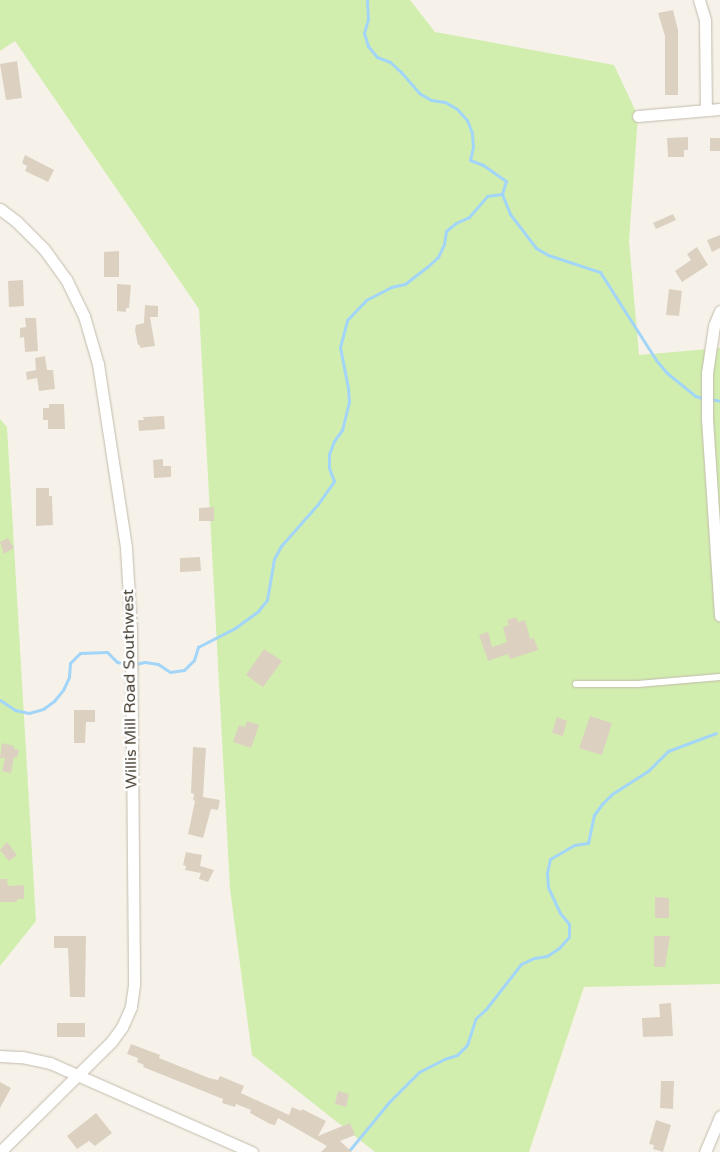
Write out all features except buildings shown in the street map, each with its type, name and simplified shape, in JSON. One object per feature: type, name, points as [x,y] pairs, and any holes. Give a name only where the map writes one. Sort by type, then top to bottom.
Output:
[{"type":"street","points":[[699,0],[705,20],[706,109]]},
{"type":"street","points":[[638,116],[720,109]]},
{"type":"street","name":"Willis Mill Road Southwest","points":[[0,209],[17,222],[44,249],[66,279],[84,316],[98,364],[126,548],[131,630],[134,985],[131,1007],[122,1027],[80,1075],[0,1152]]},
{"type":"street","points":[[720,310],[714,326],[707,373],[707,419],[720,616]]},
{"type":"street","points":[[0,1056],[22,1057],[50,1063],[252,1152]]},
{"type":"street","points":[[705,1152],[720,1116]]},
{"type":"lane","points":[[576,684],[638,684],[720,677]]},
{"type":"green space","points":[[0,0],[410,0],[435,32],[614,65],[638,116],[629,241],[639,355],[720,348],[720,984],[584,987],[529,1152],[375,1152],[252,1055],[230,889],[199,309],[15,41],[0,51]]},
{"type":"green space","points":[[0,419],[7,427],[36,921],[0,966]]},
{"type":"waterway","points":[[367,0],[368,19],[364,33],[368,46],[377,57],[390,62],[401,72],[419,93],[431,100],[445,102],[457,109],[467,120],[472,133],[473,147],[470,160],[483,165],[506,181],[502,194],[510,214],[536,248],[548,255],[600,272],[656,360],[667,373],[695,396],[703,398]]},
{"type":"waterway","points":[[0,700],[15,710],[29,713],[43,709],[54,701],[63,690],[69,677],[70,663],[80,653],[107,652],[117,662],[131,665],[145,662],[158,664],[170,672],[184,670],[194,660],[198,647],[235,628],[258,611],[267,600],[274,559],[281,546],[318,504],[334,481],[329,468],[329,454],[334,441],[342,430],[349,402],[340,347],[347,320],[366,300],[391,287],[405,284],[427,267],[438,257],[444,244],[446,231],[456,223],[469,217],[487,196],[502,194]]},
{"type":"waterway","points":[[710,399],[720,401]]},
{"type":"waterway","points":[[348,1152],[389,1102],[419,1072],[444,1059],[457,1055],[467,1045],[476,1018],[486,1009],[521,964],[534,958],[547,956],[559,948],[569,937],[569,924],[560,913],[548,887],[547,873],[550,859],[574,845],[588,843],[594,815],[602,804],[612,794],[648,771],[668,751],[716,733]]}]
